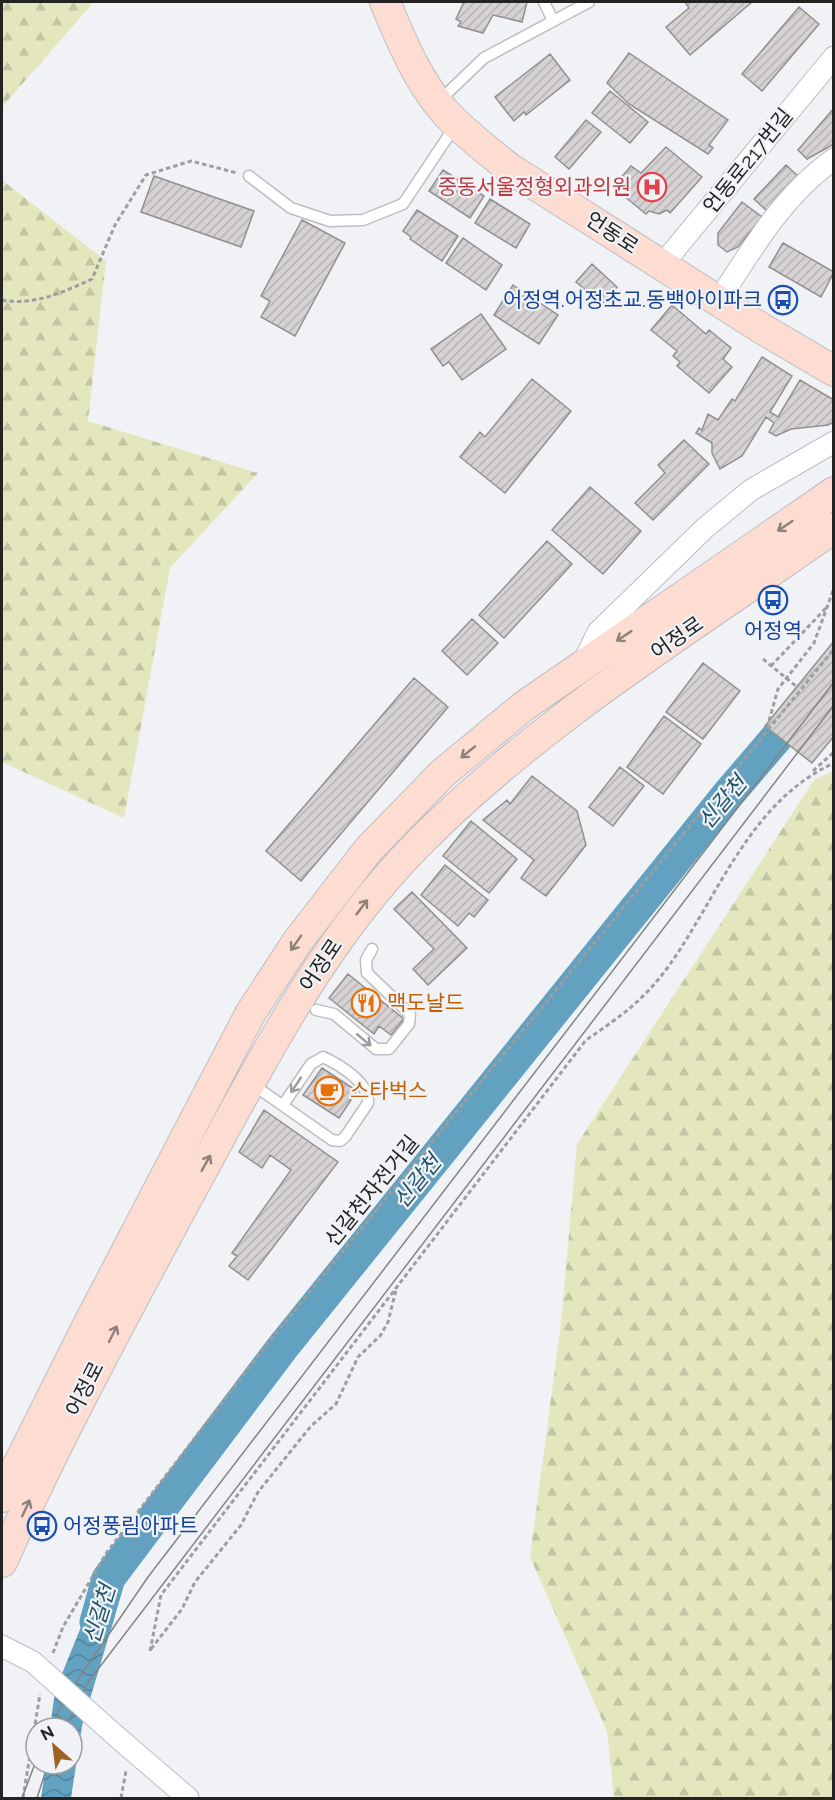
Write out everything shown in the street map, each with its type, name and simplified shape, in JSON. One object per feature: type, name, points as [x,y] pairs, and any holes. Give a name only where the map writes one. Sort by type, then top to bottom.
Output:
[{"type":"main road","name":"언동로","points":[[385,2],[414,67],[447,113],[509,168],[662,266],[834,371]]},
{"type":"main road","name":"어정로","points":[[2,1497],[94,1312],[250,1014],[297,942],[368,850],[443,773],[524,706],[834,492]]},
{"type":"main road","name":"어정로","points":[[5,1546],[117,1328],[250,1083],[322,961],[365,902],[416,845],[474,792],[562,719],[834,528]]},
{"type":"main road","points":[[250,1014],[279,1032]]},
{"type":"street","name":"언동로217번길","points":[[662,266],[834,57]]},
{"type":"street","points":[[719,300],[768,224],[813,174],[834,159]]},
{"type":"street","points":[[581,666],[598,632],[705,528],[751,490],[834,442]]},
{"type":"street","points":[[2,1646],[42,1661],[116,1736],[188,1798]]},
{"type":"lane","points":[[544,2],[553,21]]},
{"type":"lane","points":[[249,176],[291,208],[330,221],[363,220],[404,204],[447,113],[484,58],[589,2]]},
{"type":"lane","points":[[316,1010],[334,1014],[376,1049],[389,1049],[409,1024],[410,1014],[366,973],[366,960],[372,949]]},
{"type":"lane","points":[[250,1083],[332,1140],[340,1141],[345,1137],[369,1097],[364,1085],[323,1057],[311,1064],[283,1105]]},
{"type":"path","points":[[2,300],[17,303],[50,295],[92,279],[114,225],[146,175],[191,161],[249,176]]},
{"type":"path","points":[[766,731],[778,689],[814,643],[834,588]]},
{"type":"path","points":[[771,666],[828,607]]},
{"type":"path","name":"신갈천자전거길","points":[[42,1661],[107,1552],[268,1343],[834,649]]},
{"type":"path","points":[[763,659],[797,687]]},
{"type":"path","points":[[396,1288],[388,1322],[380,1336],[358,1358],[336,1404],[311,1426],[258,1492],[241,1525],[195,1582],[182,1609],[150,1651],[161,1595],[396,1288],[586,1040],[636,1005],[668,967],[733,862],[772,805],[834,752]]},
{"type":"path","points":[[811,773],[834,763]]},
{"type":"path","points":[[23,1798],[40,1693]]},
{"type":"path","points":[[120,1798],[126,1769]]},
{"type":"green space","points":[[2,2],[94,2],[2,107]]},
{"type":"green space","points":[[2,180],[106,261],[88,421],[258,473],[170,568],[124,818],[2,762]]},
{"type":"green space","points":[[833,771],[833,1798],[614,1798],[607,1731],[530,1557],[561,1323],[577,1144],[814,780]]},
{"type":"water","points":[[102,1575],[124,1585],[84,1719],[84,1716],[52,1716],[55,1691]]},
{"type":"water","points":[[44,1776],[74,1776],[71,1798],[41,1798]]},
{"type":"building","points":[[464,2],[527,2],[522,22],[493,15],[483,33],[458,26],[461,22],[456,19]]},
{"type":"building","points":[[685,2],[752,2],[690,55],[666,27],[689,8]]},
{"type":"building","points":[[799,7],[819,24],[762,91],[742,74]]},
{"type":"building","points":[[629,53],[728,120],[709,145],[713,148],[708,154],[629,104],[607,83]]},
{"type":"building","points":[[550,54],[570,80],[526,115],[524,112],[514,121],[495,97]]},
{"type":"building","points":[[610,91],[648,122],[630,143],[592,113]]},
{"type":"building","points":[[834,108],[834,144],[807,159],[798,150]]},
{"type":"building","points":[[586,120],[601,132],[569,169],[555,157]]},
{"type":"building","points":[[666,147],[702,177],[670,213],[667,210],[659,214],[649,211],[646,214],[613,187],[631,166],[641,173]]},
{"type":"building","points":[[786,165],[799,177],[767,211],[754,199]]},
{"type":"building","points":[[443,170],[484,196],[470,218],[429,191]]},
{"type":"building","points":[[154,176],[254,211],[241,247],[141,212]]},
{"type":"building","points":[[490,199],[530,224],[516,248],[475,223]]},
{"type":"building","points":[[742,202],[762,217],[738,247],[727,252],[718,245],[718,233]]},
{"type":"building","points":[[417,210],[458,236],[442,261],[410,239],[411,237],[403,231]]},
{"type":"building","points":[[302,220],[345,243],[295,336],[261,317],[270,301],[261,296]]},
{"type":"building","points":[[463,238],[502,265],[486,290],[446,263]]},
{"type":"building","points":[[783,243],[834,272],[821,297],[769,267]]},
{"type":"building","points":[[592,264],[617,287],[602,304],[576,282]]},
{"type":"building","points":[[513,285],[558,315],[539,344],[494,315]]},
{"type":"building","points":[[672,305],[706,334],[709,330],[731,348],[723,359],[732,367],[709,393],[677,366],[680,362],[673,356],[677,351],[651,330]]},
{"type":"building","points":[[481,314],[506,349],[462,380],[449,362],[443,366],[431,349]]},
{"type":"building","points":[[762,357],[792,376],[770,412],[778,417],[800,380],[834,400],[834,422],[828,425],[791,429],[776,436],[769,432],[774,423],[766,417],[742,456],[720,469],[712,453],[712,443],[696,433],[699,428],[702,430],[708,414],[718,420],[732,399],[735,401]]},
{"type":"building","points":[[532,379],[571,411],[505,493],[460,457],[480,432],[485,437]]},
{"type":"building","points":[[684,440],[709,464],[653,520],[635,503],[665,473],[658,465]]},
{"type":"building","points":[[590,487],[641,531],[603,574],[552,530]]},
{"type":"building","points":[[547,541],[572,564],[504,638],[479,615]]},
{"type":"building","points":[[472,619],[498,643],[467,675],[442,651]]},
{"type":"building","points":[[834,641],[834,736],[812,763],[765,726]]},
{"type":"building","points":[[703,663],[740,691],[703,739],[666,712]]},
{"type":"building","points":[[414,678],[448,707],[301,881],[266,851]]},
{"type":"building","points":[[664,716],[701,744],[663,794],[627,767]]},
{"type":"building","points":[[620,767],[644,786],[613,826],[589,807]]},
{"type":"building","points":[[532,776],[577,811],[586,845],[546,896],[521,878],[534,860],[483,820],[507,800],[510,804]]},
{"type":"building","points":[[471,821],[517,859],[489,893],[443,856]]},
{"type":"building","points":[[445,865],[488,900],[474,917],[469,913],[458,926],[421,895]]},
{"type":"building","points":[[412,892],[467,948],[428,985],[413,969],[434,949],[394,909]]},
{"type":"building","points":[[348,974],[404,1019],[391,1035],[379,1026],[374,1034],[329,998]]},
{"type":"building","points":[[322,1068],[357,1091],[339,1118],[303,1095]]},
{"type":"building","points":[[264,1110],[338,1162],[248,1280],[229,1266],[237,1256],[232,1253],[291,1170],[270,1155],[262,1168],[239,1152]]},
{"type":"waterway","name":"신갈천","points":[[96,1622],[108,1579],[282,1348],[725,798],[807,702]]},
{"type":"tram line","points":[[56,1716],[66,1697],[148,1577],[834,682]]},
{"type":"tram line","points":[[71,1716],[89,1681],[834,705]]},
{"type":"tram line","points":[[22,1798],[30,1776]]},
{"type":"tram line","points":[[37,1798],[44,1776]]},
{"type":"place","name":"중동서울정형외과의원","points":[[652,187]]},
{"type":"place","name":"어정역.어정초교.동백아이파크","points":[[783,300]]},
{"type":"place","name":"어정역","points":[[773,600]]},
{"type":"place","name":"맥도날드","points":[[366,1003]]},
{"type":"place","name":"스타벅스","points":[[329,1091]]},
{"type":"place","name":"어정풍림아파트","points":[[42,1526]]}]
